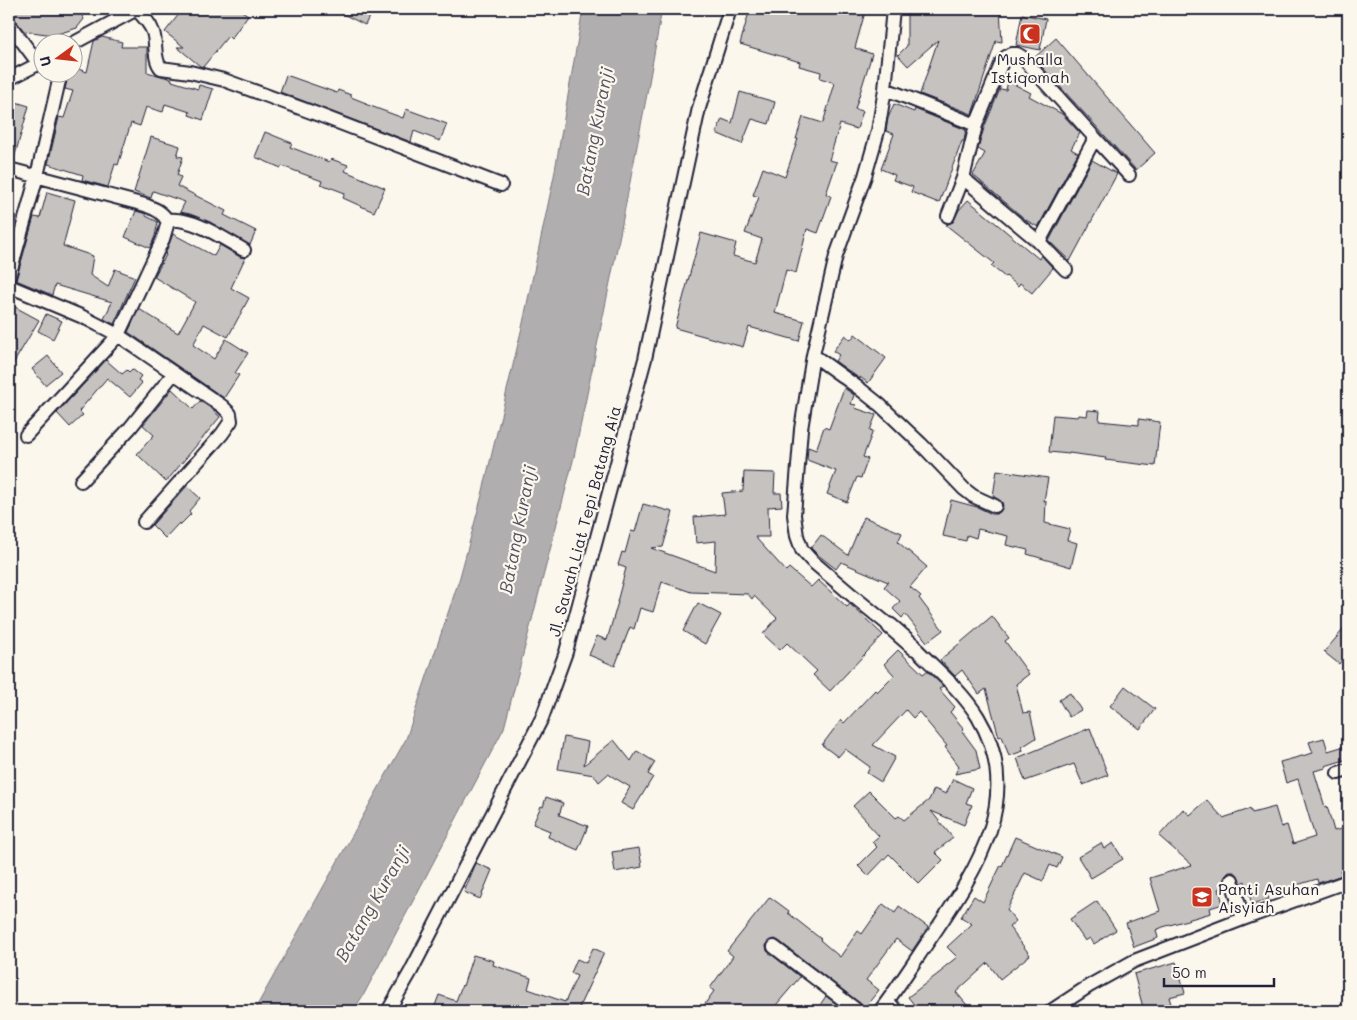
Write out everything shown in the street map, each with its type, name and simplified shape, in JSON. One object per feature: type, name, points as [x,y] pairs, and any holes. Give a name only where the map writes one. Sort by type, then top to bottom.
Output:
[{"type":"street","points":[[82,39],[136,9],[147,21],[152,31],[156,59],[161,68],[224,80],[501,185]]},
{"type":"street","name":"Jl. Sawah Liat Tepi Batang Aia","points":[[388,1011],[410,973],[542,718],[566,652],[645,360],[699,108],[730,9]]},
{"type":"street","points":[[893,9],[885,89],[872,155],[836,256],[813,355],[800,439],[794,515],[797,536],[802,550],[812,561],[914,647],[946,678],[978,716],[991,743],[998,772],[998,797],[991,830],[982,854],[947,914],[884,1006],[896,1011]]},
{"type":"street","points":[[9,24],[32,52]]},
{"type":"street","points":[[948,216],[963,178],[976,125],[1002,62],[1010,54],[1017,54],[1022,57],[1129,175]]},
{"type":"street","points":[[9,79],[32,68]]},
{"type":"street","points":[[9,276],[37,176],[59,82]]},
{"type":"street","points":[[885,89],[976,125]]},
{"type":"street","points":[[1039,242],[1095,138]]},
{"type":"street","points":[[9,169],[145,205],[157,210],[168,220],[179,220],[195,224],[244,250]]},
{"type":"street","points":[[963,178],[1039,242],[1066,270]]},
{"type":"street","points":[[26,435],[118,335],[163,239],[168,220]]},
{"type":"street","points":[[9,286],[65,309],[118,335],[228,410],[232,416],[216,441],[144,522]]},
{"type":"street","points":[[813,355],[880,405],[921,444],[964,490],[995,506]]},
{"type":"street","points":[[81,481],[130,428],[174,373]]},
{"type":"street","points":[[1232,880],[1243,919]]},
{"type":"street","points":[[1051,1011],[1089,986],[1134,961],[1348,881]]},
{"type":"street","points":[[774,947],[858,1011]]},
{"type":"water","name":"Batang Kuranji","points":[[583,9],[662,9],[620,234],[574,457],[504,728],[364,994],[353,1011],[254,1011],[406,739],[460,577],[482,495],[523,323],[554,176]]},
{"type":"building","points":[[14,9],[78,9],[84,19],[77,28],[64,32],[32,32],[24,31],[13,17]]},
{"type":"building","points":[[183,9],[239,9],[248,15],[231,39],[228,36],[203,67],[177,47],[184,47],[165,32]]},
{"type":"building","points":[[333,9],[373,9],[365,25]]},
{"type":"building","points":[[760,9],[853,9],[865,12],[855,48],[872,54],[855,109],[863,111],[857,129],[840,124],[829,160],[837,162],[826,194],[831,196],[818,233],[807,229],[796,273],[786,270],[775,313],[804,321],[799,341],[749,327],[743,347],[675,328],[701,233],[736,243],[733,256],[755,262],[762,239],[745,233],[759,197],[753,195],[763,168],[785,177],[798,139],[796,139],[803,117],[823,123],[835,83],[820,78],[821,72],[799,66],[800,62],[740,44],[749,12],[759,15]]},
{"type":"building","points":[[907,9],[942,9],[942,11],[1000,9],[1002,42],[996,41],[972,114],[920,94],[938,40],[908,66],[898,55],[907,46]]},
{"type":"building","points":[[1022,14],[1046,19],[1040,50],[1016,45]]},
{"type":"building","points":[[102,37],[122,42],[121,47],[147,47],[147,72],[198,89],[199,85],[213,89],[203,120],[189,115],[190,112],[165,104],[163,112],[146,107],[140,126],[131,123],[118,165],[115,164],[108,187],[82,180],[83,175],[48,164],[59,117],[64,118],[73,91],[65,89],[67,82],[82,82],[82,70],[87,72],[94,41]]},
{"type":"building","points":[[1056,38],[1155,153],[1136,170],[1034,58]]},
{"type":"building","points":[[286,75],[337,93],[338,90],[351,95],[351,97],[365,104],[403,118],[406,109],[447,124],[440,141],[414,131],[411,142],[280,92]]},
{"type":"building","points":[[1008,81],[1031,93],[1029,96],[1062,114],[1080,133],[1071,149],[1078,153],[1038,227],[1026,220],[973,175],[985,153],[978,149],[984,128],[1000,89],[1006,90]]},
{"type":"building","points":[[740,92],[775,102],[769,124],[752,119],[742,144],[716,133],[722,119],[732,123]]},
{"type":"building","points":[[9,100],[29,106],[13,162],[9,161]]},
{"type":"building","points":[[894,104],[914,112],[915,109],[966,130],[964,141],[962,141],[939,203],[911,192],[913,187],[893,180],[895,175],[881,169],[894,134],[886,131],[888,118]]},
{"type":"building","points":[[265,132],[292,143],[290,147],[329,162],[331,159],[348,165],[345,171],[385,188],[374,212],[343,198],[345,193],[321,184],[322,181],[282,166],[281,168],[255,157]]},
{"type":"building","points":[[151,137],[180,146],[177,156],[183,157],[177,175],[181,177],[177,186],[226,211],[224,215],[256,231],[250,245],[210,222],[180,212],[185,202],[153,191],[151,198],[134,192]]},
{"type":"building","points":[[1092,160],[1117,174],[1070,261],[1049,241]]},
{"type":"building","points":[[47,192],[75,200],[63,246],[93,256],[90,275],[108,287],[115,269],[135,277],[114,324],[104,319],[112,302],[55,285],[52,295],[16,280],[34,217],[40,218]]},
{"type":"building","points":[[968,200],[1039,259],[1041,255],[1053,268],[1032,293],[1020,283],[1018,286],[991,266],[994,263],[946,225],[953,222],[959,210]]},
{"type":"building","points":[[136,211],[146,214],[146,216],[158,222],[150,248],[125,237]]},
{"type":"building","points":[[173,234],[214,256],[220,245],[245,258],[231,288],[249,298],[228,337],[204,324],[193,345],[214,359],[226,339],[248,353],[235,373],[239,375],[224,398],[128,332],[139,309],[178,333],[195,302],[154,277],[166,255]]},
{"type":"building","points":[[15,307],[39,320],[9,371],[9,343],[14,334],[9,331],[9,320]]},
{"type":"building","points":[[46,314],[62,321],[53,339],[38,331]]},
{"type":"building","points":[[855,334],[886,358],[868,383],[835,361],[839,355],[833,351],[845,335],[851,340]]},
{"type":"building","points":[[48,356],[61,372],[45,385],[32,369]]},
{"type":"building","points":[[106,360],[122,374],[132,369],[141,376],[138,380],[142,383],[130,397],[107,378],[79,411],[83,415],[70,427],[57,413]]},
{"type":"building","points":[[844,388],[854,395],[851,404],[856,405],[855,408],[876,415],[870,430],[873,431],[863,457],[868,459],[861,478],[857,477],[847,502],[827,494],[836,471],[807,460],[808,447],[816,450],[824,427],[829,429]]},
{"type":"building","points":[[172,389],[193,409],[200,401],[215,411],[220,417],[166,482],[137,454],[154,435],[143,425]]},
{"type":"building","points":[[1088,410],[1100,411],[1099,421],[1139,425],[1139,419],[1160,422],[1155,466],[1105,460],[1106,458],[1069,453],[1049,452],[1053,415],[1087,416]]},
{"type":"building","points":[[997,470],[1048,478],[1044,501],[1046,501],[1045,523],[1070,529],[1067,540],[1077,543],[1071,567],[1027,554],[1028,550],[1006,545],[1008,536],[978,529],[976,538],[967,535],[966,541],[943,536],[951,500],[977,507],[992,514],[1000,512],[1003,506],[1002,502],[993,496]]},
{"type":"building","points":[[744,472],[775,473],[774,493],[781,493],[782,506],[768,507],[769,537],[755,537],[786,571],[789,568],[811,587],[818,580],[847,607],[850,604],[883,635],[830,691],[813,675],[817,671],[787,643],[780,650],[763,634],[777,618],[754,596],[752,599],[748,594],[691,592],[662,582],[653,612],[640,608],[634,629],[630,627],[615,666],[589,655],[597,636],[607,640],[626,568],[618,565],[622,552],[625,553],[631,531],[635,532],[643,504],[673,512],[663,547],[651,548],[715,571],[716,541],[696,543],[694,517],[725,514],[722,493],[743,491]]},
{"type":"building","points":[[187,486],[200,498],[189,511],[191,514],[180,525],[179,523],[165,538],[152,525]]},
{"type":"building","points":[[864,517],[902,533],[898,542],[927,567],[910,587],[921,596],[919,598],[943,630],[927,642],[905,614],[902,618],[893,609],[900,601],[884,587],[888,582],[841,562],[836,569],[811,548],[821,535],[848,555]]},
{"type":"building","points":[[698,603],[721,615],[705,644],[683,631]]},
{"type":"building","points":[[992,616],[1009,638],[1005,641],[1029,674],[1016,684],[1023,713],[1030,712],[1036,738],[1022,747],[1023,751],[1009,756],[1002,736],[999,737],[986,689],[979,694],[962,670],[955,676],[940,660]]},
{"type":"building","points":[[1348,624],[1348,653],[1339,664],[1324,652]]},
{"type":"building","points":[[898,650],[923,674],[927,671],[943,686],[939,689],[955,707],[950,712],[964,729],[962,731],[976,750],[980,769],[955,774],[959,766],[945,747],[947,746],[919,712],[913,718],[906,710],[873,745],[895,757],[881,782],[867,773],[870,767],[845,749],[838,757],[822,745],[841,720],[844,723],[875,690],[877,692],[894,675],[884,664]]},
{"type":"building","points":[[1125,686],[1155,709],[1140,729],[1110,706]]},
{"type":"building","points":[[1070,693],[1081,710],[1069,717],[1059,700]]},
{"type":"building","points":[[1090,728],[1108,775],[1083,785],[1074,764],[1025,781],[1017,758]]},
{"type":"building","points":[[564,737],[588,742],[584,765],[614,740],[631,761],[637,751],[655,762],[648,774],[653,777],[633,810],[621,803],[630,787],[608,774],[599,782],[594,775],[558,769]]},
{"type":"building","points":[[1324,738],[1328,751],[1348,745],[1348,759],[1314,771],[1334,831],[1348,827],[1348,868],[1340,871],[1342,875],[1318,883],[1317,879],[1267,894],[1269,899],[1252,904],[1245,881],[1241,883],[1237,874],[1229,872],[1224,878],[1226,887],[1219,889],[1223,904],[1210,908],[1211,913],[1156,930],[1158,938],[1134,947],[1126,923],[1160,911],[1150,878],[1192,865],[1159,836],[1183,809],[1190,815],[1207,800],[1223,818],[1250,809],[1252,813],[1275,807],[1281,827],[1287,825],[1293,844],[1315,837],[1298,779],[1286,783],[1280,762],[1313,753],[1309,742]]},
{"type":"building","points":[[953,779],[972,788],[966,803],[972,805],[964,825],[931,811],[953,838],[935,852],[943,860],[919,884],[889,854],[868,876],[858,866],[877,847],[872,842],[879,836],[853,806],[869,791],[896,818],[899,816],[904,820],[929,800],[934,789],[946,794]]},
{"type":"building","points":[[546,797],[563,803],[559,815],[588,826],[578,850],[548,837],[550,831],[533,824],[541,806],[543,807]]},
{"type":"building","points":[[1015,837],[1062,857],[1057,868],[1050,865],[1043,881],[1025,873],[1007,910],[1016,921],[1009,927],[1030,955],[1000,979],[988,963],[956,992],[972,1011],[919,1011],[908,997],[957,957],[947,947],[972,924],[961,917],[974,896],[983,902]]},
{"type":"building","points":[[1101,843],[1104,849],[1113,843],[1123,859],[1091,878],[1078,857]]},
{"type":"building","points":[[639,848],[642,867],[615,872],[612,852]]},
{"type":"building","points":[[476,863],[492,870],[480,899],[464,892]]},
{"type":"building","points":[[770,897],[789,911],[788,913],[840,957],[858,931],[862,934],[883,904],[895,913],[899,906],[928,927],[912,951],[896,939],[866,980],[879,990],[865,1007],[775,939],[767,942],[767,951],[800,977],[771,1011],[700,1011],[714,991],[710,988],[733,956],[727,951]]},
{"type":"building","points":[[1097,901],[1116,930],[1094,944],[1090,938],[1085,941],[1070,919]]},
{"type":"building","points":[[593,948],[604,953],[579,1007],[586,1009],[586,1011],[551,1011],[532,1005],[529,1011],[433,1011],[439,995],[456,1001],[473,955],[494,961],[493,965],[531,978],[528,989],[565,1002],[577,976],[571,973],[577,959],[586,963]]},
{"type":"building","points":[[1176,962],[1185,993],[1169,997],[1173,1011],[1144,1011],[1134,974]]},
{"type":"building","points":[[826,996],[845,1011],[816,1011]]},
{"type":"place","name":"Mushalla Istiqomah","points":[[1030,34]]},
{"type":"place","name":"Panti Asuhan Aisyiah","points":[[1202,897]]}]
